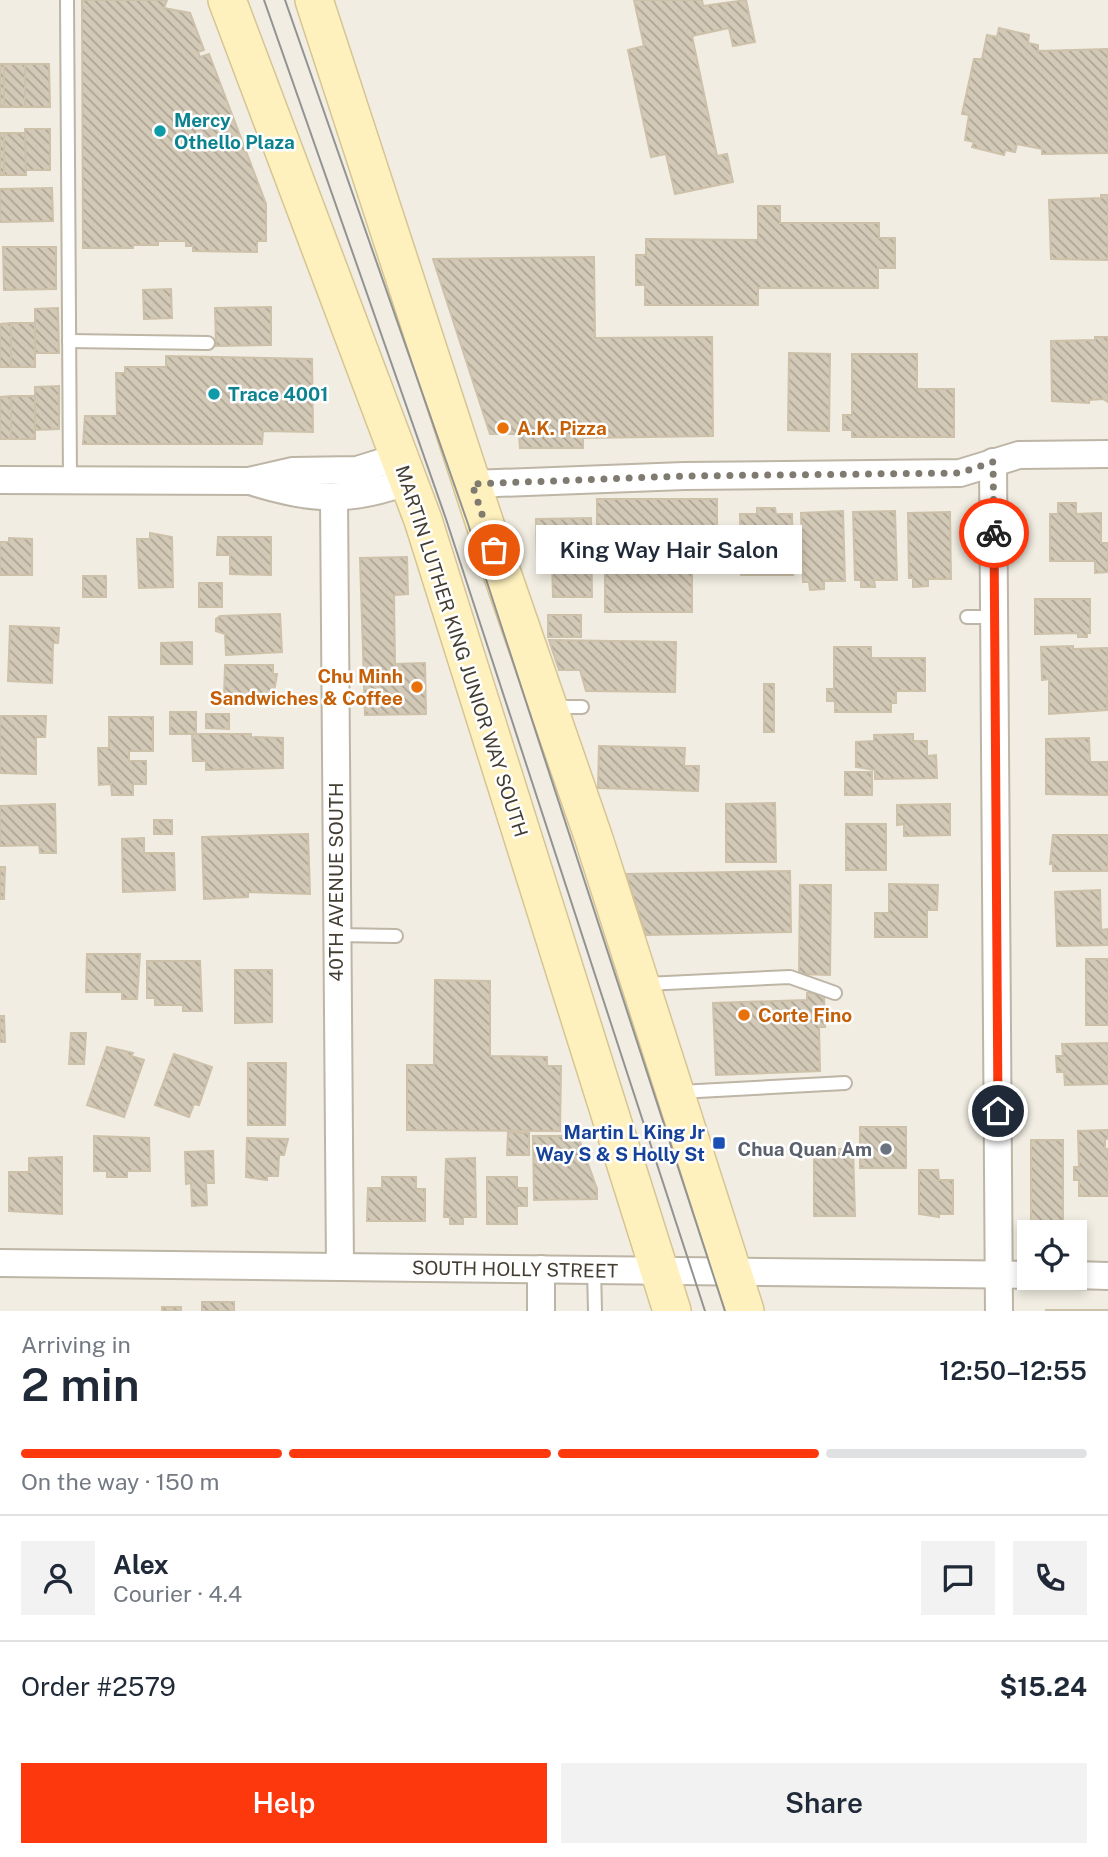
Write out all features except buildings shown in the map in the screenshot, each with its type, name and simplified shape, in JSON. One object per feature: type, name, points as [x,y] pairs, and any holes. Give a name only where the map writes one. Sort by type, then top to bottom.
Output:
[{"type":"main road","name":"MARTIN LUTHER KING JUNIOR WAY SOUTH","points":[[227,0],[404,469],[672,1311]]},
{"type":"main road","points":[[314,0],[472,484],[566,707],[641,985],[745,1311]]},
{"type":"street","points":[[472,484],[696,476],[960,473],[1019,455],[1108,454]]},
{"type":"street","points":[[993,462],[999,1311]]},
{"type":"street","points":[[0,480],[249,481],[292,471],[404,469]]},
{"type":"street","points":[[249,481],[288,493],[334,498],[364,496],[404,469]]},
{"type":"street","name":"40TH AVENUE SOUTH","points":[[334,498],[340,1266]]},
{"type":"street","name":"SOUTH HOLLY STREET","points":[[0,1263],[1017,1275]]},
{"type":"street","points":[[541,1269],[541,1311]]},
{"type":"street","points":[[1087,1275],[1108,1276]]},
{"type":"lane","points":[[67,0],[70,480]]},
{"type":"lane","points":[[69,341],[208,343]]},
{"type":"lane","points":[[967,617],[996,617]]},
{"type":"lane","points":[[337,935],[396,936]]},
{"type":"lane","points":[[641,985],[790,977],[835,993]]},
{"type":"lane","points":[[675,1092],[845,1083]]},
{"type":"lane","points":[[594,1269],[595,1311]]},
{"type":"tram line","points":[[264,0],[446,519],[705,1311]]},
{"type":"tram line","points":[[285,0],[468,524],[725,1311]]},
{"type":"way so far","points":[[494,550],[472,484],[684,476],[960,473],[993,462],[994,533]]},
{"type":"place","name":"Mercy Othello Plaza","points":[[160,131]]},
{"type":"place","name":"Trace 4001","points":[[214,394]]},
{"type":"place","name":"A.K. Pizza","points":[[503,428]]},
{"type":"place","name":"King Way Hair Salon","points":[[494,550]]},
{"type":"place","name":"Chu Minh Sandwiches & Coffee","points":[[417,687]]},
{"type":"place","name":"Corte Fino","points":[[744,1015]]},
{"type":"place","name":"Martin L King Jr Way S & S Holly St","points":[[719,1143]]},
{"type":"place","name":"Chua Quan Am","points":[[886,1149]]},
{"type":"route","points":[[994,533],[998,1111]]}]
